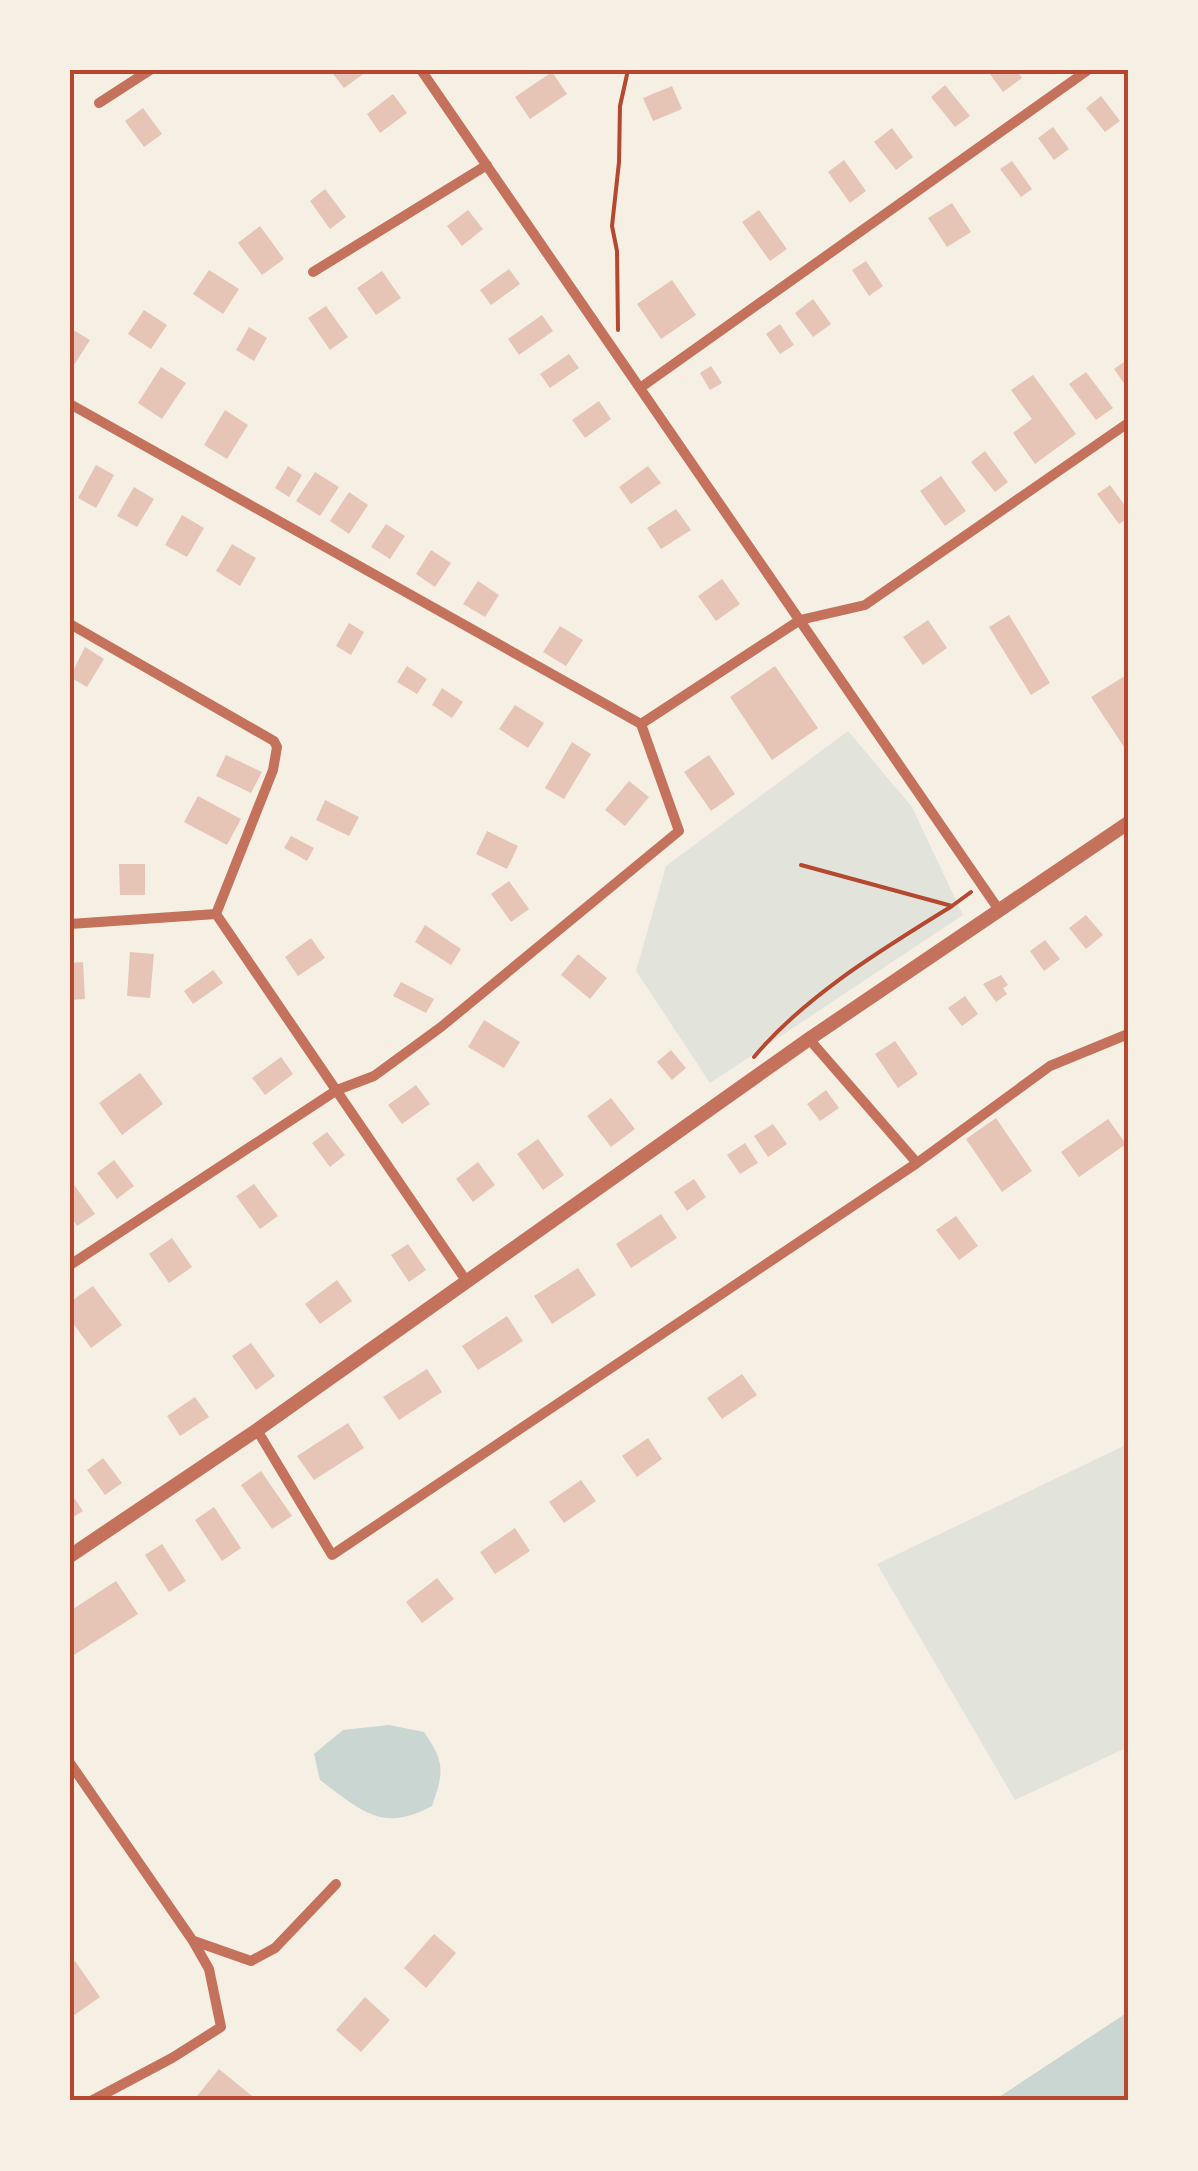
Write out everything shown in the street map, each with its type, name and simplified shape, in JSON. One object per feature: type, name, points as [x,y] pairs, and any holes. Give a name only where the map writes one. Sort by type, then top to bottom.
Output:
[{"type":"street","points":[[99,102],[150,70]]},
{"type":"street","points":[[421,70],[1000,910]]},
{"type":"street","points":[[640,388],[1088,70]]},
{"type":"street","points":[[313,272],[487,166]]},
{"type":"street","points":[[70,404],[641,724],[678,830],[441,1027],[374,1076],[337,1090],[70,1266]]},
{"type":"street","points":[[641,724],[800,620],[864,606],[1128,422]]},
{"type":"street","points":[[70,624],[269,736],[277,747],[273,770],[216,914]]},
{"type":"street","points":[[70,1556],[257,1430],[809,1039],[1128,822]]},
{"type":"street","points":[[216,914],[467,1282]]},
{"type":"street","points":[[70,924],[216,914]]},
{"type":"street","points":[[257,1430],[332,1555],[917,1163],[1050,1066],[1128,1034]]},
{"type":"street","points":[[809,1039],[917,1163]]},
{"type":"street","points":[[70,1763],[193,1941],[209,1969],[221,2027],[91,2101]]},
{"type":"street","points":[[193,1941],[251,1961],[275,1948],[336,1884]]},
{"type":"path","points":[[617,354],[617,251],[612,226],[620,106],[628,70]]},
{"type":"path","points":[[801,866],[952,906]]},
{"type":"path","points":[[751,1062],[776,1031],[844,977],[982,882]]},
{"type":"shaded area","points":[[848,731],[912,807],[963,915],[710,1083],[636,971],[666,866]]},
{"type":"shaded area","points":[[1128,1444],[1128,1747],[1015,1800],[877,1564]]},
{"type":"shaded area","points":[[389,1725],[424,1732],[436,1751],[440,1767],[432,1806],[399,1818],[373,1815],[320,1780],[314,1754],[343,1730]]},
{"type":"shaded area","points":[[1128,2012],[1128,2101],[993,2101]]},
{"type":"building","points":[[330,70],[369,70],[344,88]]},
{"type":"building","points":[[987,70],[1016,70],[1022,78],[1003,92]]},
{"type":"building","points":[[552,72],[567,94],[530,119],[515,97]]},
{"type":"building","points":[[945,85],[970,116],[955,127],[931,97]]},
{"type":"building","points":[[672,86],[682,109],[653,121],[643,98]]},
{"type":"building","points":[[393,94],[407,113],[380,133],[367,114]]},
{"type":"building","points":[[1101,96],[1120,121],[1105,132],[1086,108]]},
{"type":"building","points":[[143,108],[162,134],[144,147],[125,121]]},
{"type":"building","points":[[1053,127],[1069,149],[1054,160],[1038,138]]},
{"type":"building","points":[[892,128],[913,157],[896,170],[874,142]]},
{"type":"building","points":[[844,160],[866,191],[850,203],[828,172]]},
{"type":"building","points":[[1012,161],[1032,189],[1021,197],[1000,169]]},
{"type":"building","points":[[325,189],[346,217],[330,229],[310,201]]},
{"type":"building","points":[[952,203],[971,232],[947,247],[928,218]]},
{"type":"building","points":[[468,210],[483,229],[462,246],[447,226]]},
{"type":"building","points":[[759,210],[787,249],[770,261],[742,222]]},
{"type":"building","points":[[260,226],[284,259],[262,275],[238,243]]},
{"type":"building","points":[[866,261],[883,286],[869,296],[852,270]]},
{"type":"building","points":[[509,269],[520,284],[491,305],[480,290]]},
{"type":"building","points":[[209,270],[239,289],[223,314],[193,294]]},
{"type":"building","points":[[382,271],[401,298],[376,315],[357,288]]},
{"type":"building","points":[[672,280],[696,315],[661,339],[637,304]]},
{"type":"building","points":[[813,299],[831,324],[813,337],[795,313]]},
{"type":"building","points":[[326,306],[348,337],[330,350],[308,318]]},
{"type":"building","points":[[144,310],[167,325],[151,349],[128,334]]},
{"type":"building","points":[[542,315],[553,331],[519,355],[508,339]]},
{"type":"building","points":[[780,324],[794,345],[780,354],[766,334]]},
{"type":"building","points":[[249,327],[267,338],[254,361],[236,350]]},
{"type":"building","points":[[70,328],[90,340],[74,365],[70,362]]},
{"type":"building","points":[[569,354],[579,368],[550,388],[540,374]]},
{"type":"building","points":[[1128,359],[1128,389],[1114,369]]},
{"type":"building","points":[[711,366],[722,383],[710,390],[700,373]]},
{"type":"building","points":[[161,367],[186,383],[162,419],[138,403]]},
{"type":"building","points":[[1086,372],[1113,408],[1096,420],[1069,384]]},
{"type":"building","points":[[1033,375],[1076,434],[1035,464],[1013,433],[1032,419],[1011,390]]},
{"type":"building","points":[[599,401],[611,419],[585,438],[572,420]]},
{"type":"building","points":[[225,410],[248,425],[227,459],[204,445]]},
{"type":"building","points":[[985,451],[1008,482],[995,492],[971,462]]},
{"type":"building","points":[[96,465],[114,475],[96,508],[78,498]]},
{"type":"building","points":[[288,466],[302,475],[289,497],[275,488]]},
{"type":"building","points":[[648,466],[661,483],[631,504],[619,487]]},
{"type":"building","points":[[315,472],[339,487],[320,516],[296,501]]},
{"type":"building","points":[[941,476],[966,511],[945,526],[920,491]]},
{"type":"building","points":[[1110,485],[1128,510],[1128,518],[1119,524],[1097,494]]},
{"type":"building","points":[[134,487],[154,499],[137,527],[117,516]]},
{"type":"building","points":[[349,492],[368,505],[349,534],[330,521]]},
{"type":"building","points":[[676,509],[691,530],[661,549],[647,528]]},
{"type":"building","points":[[182,515],[204,528],[187,557],[165,545]]},
{"type":"building","points":[[386,524],[405,536],[390,559],[371,547]]},
{"type":"building","points":[[232,544],[256,558],[240,586],[216,571]]},
{"type":"building","points":[[431,550],[451,563],[435,587],[416,574]]},
{"type":"building","points":[[722,579],[740,604],[716,621],[698,596]]},
{"type":"building","points":[[478,581],[499,595],[485,617],[463,604]]},
{"type":"building","points":[[1009,615],[1050,683],[1031,695],[989,627]]},
{"type":"building","points":[[928,620],[947,648],[923,665],[903,637]]},
{"type":"building","points":[[349,623],[364,632],[351,655],[336,646]]},
{"type":"building","points":[[560,626],[583,640],[566,666],[543,652]]},
{"type":"building","points":[[85,647],[104,659],[87,687],[70,677]]},
{"type":"building","points":[[407,666],[427,679],[417,694],[397,682]]},
{"type":"building","points":[[775,666],[818,728],[772,760],[730,697]]},
{"type":"building","points":[[1128,674],[1128,753],[1091,697]]},
{"type":"building","points":[[442,688],[463,702],[452,718],[432,705]]},
{"type":"building","points":[[515,705],[544,723],[528,748],[499,729]]},
{"type":"building","points":[[572,742],[591,754],[564,799],[545,788]]},
{"type":"building","points":[[226,755],[262,772],[251,793],[216,776]]},
{"type":"building","points":[[709,755],[735,794],[711,811],[684,772]]},
{"type":"building","points":[[629,781],[649,797],[625,826],[605,810]]},
{"type":"building","points":[[198,796],[241,819],[227,845],[184,822]]},
{"type":"building","points":[[325,800],[359,817],[349,836],[316,820]]},
{"type":"building","points":[[487,831],[518,846],[507,869],[476,854]]},
{"type":"building","points":[[291,836],[314,848],[307,861],[284,848]]},
{"type":"building","points":[[119,864],[145,864],[145,895],[120,895]]},
{"type":"building","points":[[509,881],[529,909],[511,922],[491,894]]},
{"type":"building","points":[[1086,915],[1103,935],[1086,949],[1069,928]]},
{"type":"building","points":[[425,925],[461,949],[451,965],[415,942]]},
{"type":"building","points":[[311,938],[325,958],[298,976],[285,957]]},
{"type":"building","points":[[1045,940],[1060,959],[1044,971],[1030,951]]},
{"type":"building","points":[[130,952],[154,954],[150,998],[127,996]]},
{"type":"building","points":[[578,954],[607,978],[590,999],[561,975]]},
{"type":"building","points":[[83,962],[85,999],[70,1000],[70,963]]},
{"type":"building","points":[[213,970],[223,983],[193,1004],[184,991]]},
{"type":"building","points":[[1001,975],[1008,985],[1003,988],[1007,994],[996,1002],[983,984]]},
{"type":"building","points":[[401,982],[434,999],[426,1013],[393,996]]},
{"type":"building","points":[[965,996],[978,1014],[962,1026],[948,1008]]},
{"type":"building","points":[[484,1020],[520,1042],[504,1068],[468,1047]]},
{"type":"building","points":[[895,1041],[918,1074],[898,1088],[875,1054]]},
{"type":"building","points":[[671,1050],[686,1068],[672,1080],[657,1062]]},
{"type":"building","points":[[281,1057],[293,1074],[265,1095],[252,1078]]},
{"type":"building","points":[[140,1073],[163,1104],[122,1135],[99,1103]]},
{"type":"building","points":[[416,1085],[430,1104],[402,1124],[388,1105]]},
{"type":"building","points":[[826,1090],[839,1108],[820,1121],[807,1104]]},
{"type":"building","points":[[611,1098],[635,1129],[611,1147],[587,1116]]},
{"type":"building","points":[[996,1118],[1032,1171],[1002,1192],[966,1139]]},
{"type":"building","points":[[1108,1119],[1126,1144],[1079,1177],[1061,1152]]},
{"type":"building","points":[[773,1124],[787,1144],[768,1157],[754,1136]]},
{"type":"building","points":[[327,1132],[345,1155],[330,1167],[312,1143]]},
{"type":"building","points":[[538,1139],[564,1175],[543,1190],[517,1154]]},
{"type":"building","points":[[745,1143],[758,1163],[740,1174],[727,1155]]},
{"type":"building","points":[[114,1160],[134,1186],[117,1199],[97,1173]]},
{"type":"building","points":[[478,1162],[495,1185],[473,1202],[456,1179]]},
{"type":"building","points":[[694,1179],[706,1197],[687,1211],[674,1192]]},
{"type":"building","points":[[72,1182],[95,1214],[77,1226],[70,1216]]},
{"type":"building","points":[[254,1184],[278,1216],[260,1229],[236,1196]]},
{"type":"building","points":[[661,1214],[677,1238],[631,1268],[616,1244]]},
{"type":"building","points":[[956,1216],[978,1246],[959,1260],[936,1230]]},
{"type":"building","points":[[172,1238],[192,1267],[169,1283],[149,1254]]},
{"type":"building","points":[[408,1244],[426,1270],[409,1282],[391,1255]]},
{"type":"building","points":[[578,1268],[596,1295],[552,1324],[534,1296]]},
{"type":"building","points":[[337,1280],[352,1301],[320,1324],[305,1304]]},
{"type":"building","points":[[93,1286],[122,1325],[91,1348],[70,1319],[70,1302]]},
{"type":"building","points":[[507,1316],[523,1341],[478,1370],[462,1346]]},
{"type":"building","points":[[251,1343],[275,1376],[256,1390],[232,1356]]},
{"type":"building","points":[[427,1369],[442,1392],[399,1420],[383,1397]]},
{"type":"building","points":[[742,1374],[757,1395],[722,1419],[707,1398]]},
{"type":"building","points":[[195,1397],[209,1417],[180,1436],[167,1416]]},
{"type":"building","points":[[348,1423],[364,1448],[314,1480],[297,1456]]},
{"type":"building","points":[[648,1438],[662,1459],[637,1477],[622,1456]]},
{"type":"building","points":[[103,1458],[122,1483],[105,1495],[87,1470]]},
{"type":"building","points":[[261,1471],[292,1516],[272,1529],[241,1485]]},
{"type":"building","points":[[581,1480],[596,1501],[564,1523],[549,1502]]},
{"type":"building","points":[[70,1492],[83,1511],[70,1519]]},
{"type":"building","points":[[214,1507],[241,1548],[222,1561],[195,1520]]},
{"type":"building","points":[[515,1528],[530,1551],[495,1574],[480,1552]]},
{"type":"building","points":[[162,1544],[186,1581],[169,1592],[145,1555]]},
{"type":"building","points":[[437,1578],[454,1599],[422,1623],[406,1602]]},
{"type":"building","points":[[116,1581],[138,1614],[74,1655],[70,1649],[70,1611]]},
{"type":"building","points":[[434,1934],[456,1953],[426,1988],[404,1968]]},
{"type":"building","points":[[75,1961],[100,1997],[70,2018],[70,1964]]},
{"type":"building","points":[[365,1997],[390,2020],[361,2052],[336,2030]]},
{"type":"building","points":[[219,2069],[258,2101],[193,2101]]}]
